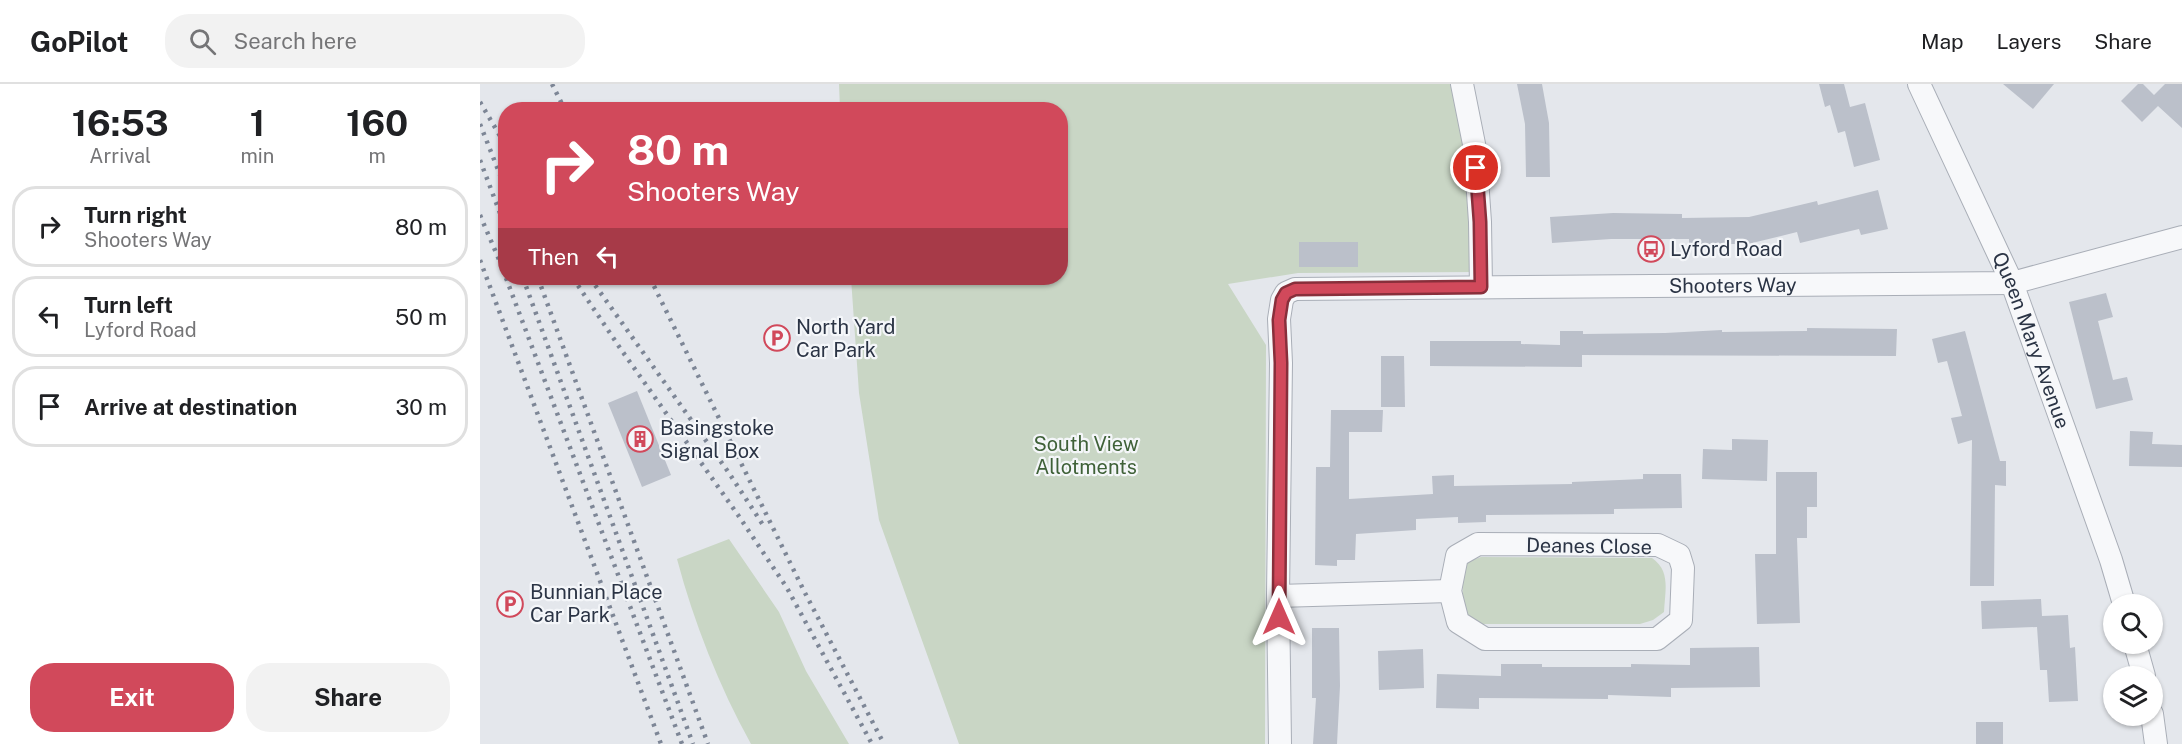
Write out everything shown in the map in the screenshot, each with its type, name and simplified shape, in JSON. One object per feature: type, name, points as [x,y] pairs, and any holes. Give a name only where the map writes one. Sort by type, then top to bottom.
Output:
[{"type":"street","points":[[1462,84],[1475,149],[1480,222],[1481,287]]},
{"type":"street","name":"Queen Mary Avenue","points":[[1919,84],[2012,283],[2121,594]]},
{"type":"street","name":"Shooters Way","points":[[1278,596],[1281,363],[1279,320],[1282,300],[1286,293],[1295,289],[2012,283],[2182,237]]},
{"type":"street","name":"Deanes Close","points":[[1478,544],[1658,545],[1678,555],[1683,568],[1681,620],[1656,639],[1485,639],[1458,622],[1450,591],[1457,556],[1478,544]]},
{"type":"street","points":[[1280,744],[1278,596],[1450,591]]},
{"type":"street","points":[[2154,726],[2156,744]]},
{"type":"green space","name":"South View Allotments","points":[[839,84],[1453,84],[1463,132],[1479,272],[1298,273],[1228,284],[1266,345],[1265,744],[959,744],[879,520],[859,393],[851,285],[1068,285],[1068,102],[840,102]]},
{"type":"green space","points":[[729,539],[779,612],[806,671],[849,744],[751,744],[708,654],[677,559]]},
{"type":"green space","points":[[1481,557],[1652,558],[1662,569],[1666,582],[1664,612],[1653,620],[1640,624],[1479,624],[1468,621],[1464,605],[1463,577],[1467,562]]},
{"type":"building","points":[[1517,84],[1542,84],[1549,123],[1550,177],[1526,177],[1525,124]]},
{"type":"building","points":[[1819,84],[1844,84],[1850,107],[1865,103],[1880,160],[1854,167],[1845,131],[1838,133],[1830,105],[1825,107]]},
{"type":"building","points":[[2003,84],[2054,84],[2033,109]]},
{"type":"building","points":[[2138,84],[2143,84],[2154,95],[2165,84],[2182,84],[2182,128],[2158,106],[2142,122],[2121,101]]},
{"type":"building","points":[[1878,190],[1888,229],[1861,235],[1859,229],[1800,243],[1797,232],[1748,244],[1689,244],[1689,239],[1611,239],[1552,243],[1550,217],[1613,213],[1682,214],[1682,218],[1749,217],[1817,201],[1818,205]]},
{"type":"building","points":[[1299,242],[1358,242],[1358,267],[1299,267]]},
{"type":"building","points":[[2106,293],[2113,317],[2098,321],[2113,380],[2127,377],[2133,400],[2096,409],[2069,302]]},
{"type":"building","points":[[1807,328],[1897,329],[1896,356],[1582,355],[1582,367],[1430,366],[1430,341],[1521,341],[1521,344],[1560,345],[1560,331],[1583,331],[1583,334],[1722,330],[1722,332],[1807,331]]},
{"type":"building","points":[[1965,331],[2000,461],[2006,461],[2006,486],[1995,485],[1994,586],[1970,586],[1972,440],[1958,444],[1951,418],[1962,416],[1947,361],[1938,363],[1932,339]]},
{"type":"building","points":[[1381,356],[1404,356],[1405,407],[1381,407]]},
{"type":"building","name":"Basingstoke Signal Box","points":[[637,391],[671,475],[642,487],[608,403]]},
{"type":"building","points":[[1331,410],[1383,410],[1382,432],[1349,432],[1349,499],[1433,494],[1432,476],[1454,475],[1454,486],[1572,484],[1572,482],[1643,479],[1643,474],[1681,474],[1682,508],[1614,509],[1614,514],[1486,515],[1486,522],[1458,523],[1458,517],[1416,519],[1416,530],[1356,534],[1355,560],[1337,560],[1337,566],[1315,565],[1316,467],[1330,467]]},
{"type":"building","points":[[2130,431],[2153,432],[2152,444],[2182,445],[2182,467],[2129,466]]},
{"type":"building","points":[[1732,439],[1768,440],[1767,481],[1702,479],[1703,449],[1732,450]]},
{"type":"building","points":[[1776,472],[1817,472],[1817,507],[1807,507],[1807,538],[1797,538],[1800,623],[1757,624],[1755,554],[1776,554]]},
{"type":"building","points":[[2041,599],[2042,616],[2068,615],[2070,648],[2075,647],[2078,701],[2049,702],[2047,670],[2040,670],[2037,627],[1982,629],[1981,601]]},
{"type":"building","points":[[1312,628],[1339,628],[1340,686],[1337,744],[1313,744],[1316,698],[1312,698]]},
{"type":"building","points":[[1759,647],[1760,687],[1671,688],[1671,697],[1608,695],[1608,699],[1479,698],[1479,709],[1436,708],[1437,674],[1501,676],[1501,664],[1542,664],[1542,667],[1690,665],[1690,648]]},
{"type":"building","points":[[1423,649],[1424,688],[1379,690],[1378,651]]},
{"type":"building","points":[[1976,722],[2003,722],[2003,744],[1976,744]]},
{"type":"railway","points":[[552,84],[561,102]]},
{"type":"railway","points":[[480,102],[498,132]]},
{"type":"railway","points":[[480,124],[498,170]]},
{"type":"railway","points":[[480,160],[498,208]]},
{"type":"railway","points":[[480,215],[498,257]]},
{"type":"railway","points":[[480,260],[661,744]]},
{"type":"railway","points":[[509,285],[682,744]]},
{"type":"railway","points":[[526,285],[693,744]]},
{"type":"railway","points":[[541,285],[708,744]]},
{"type":"railway","points":[[578,285],[787,588],[872,744]]},
{"type":"railway","points":[[595,285],[729,473],[765,528]]},
{"type":"railway","points":[[653,285],[804,591],[884,744]]},
{"type":"place","name":"Lyford Road","points":[[1651,249]]},
{"type":"place","name":"North Yard Car Park","points":[[777,338]]},
{"type":"place","name":"Basingstoke Signal Box","points":[[640,439]]},
{"type":"place","name":"Bunnian Place Car Park","points":[[510,604]]},
{"type":"route","points":[[1279,617],[1281,363],[1279,320],[1282,300],[1286,293],[1295,289],[1481,287],[1476,168]]}]
